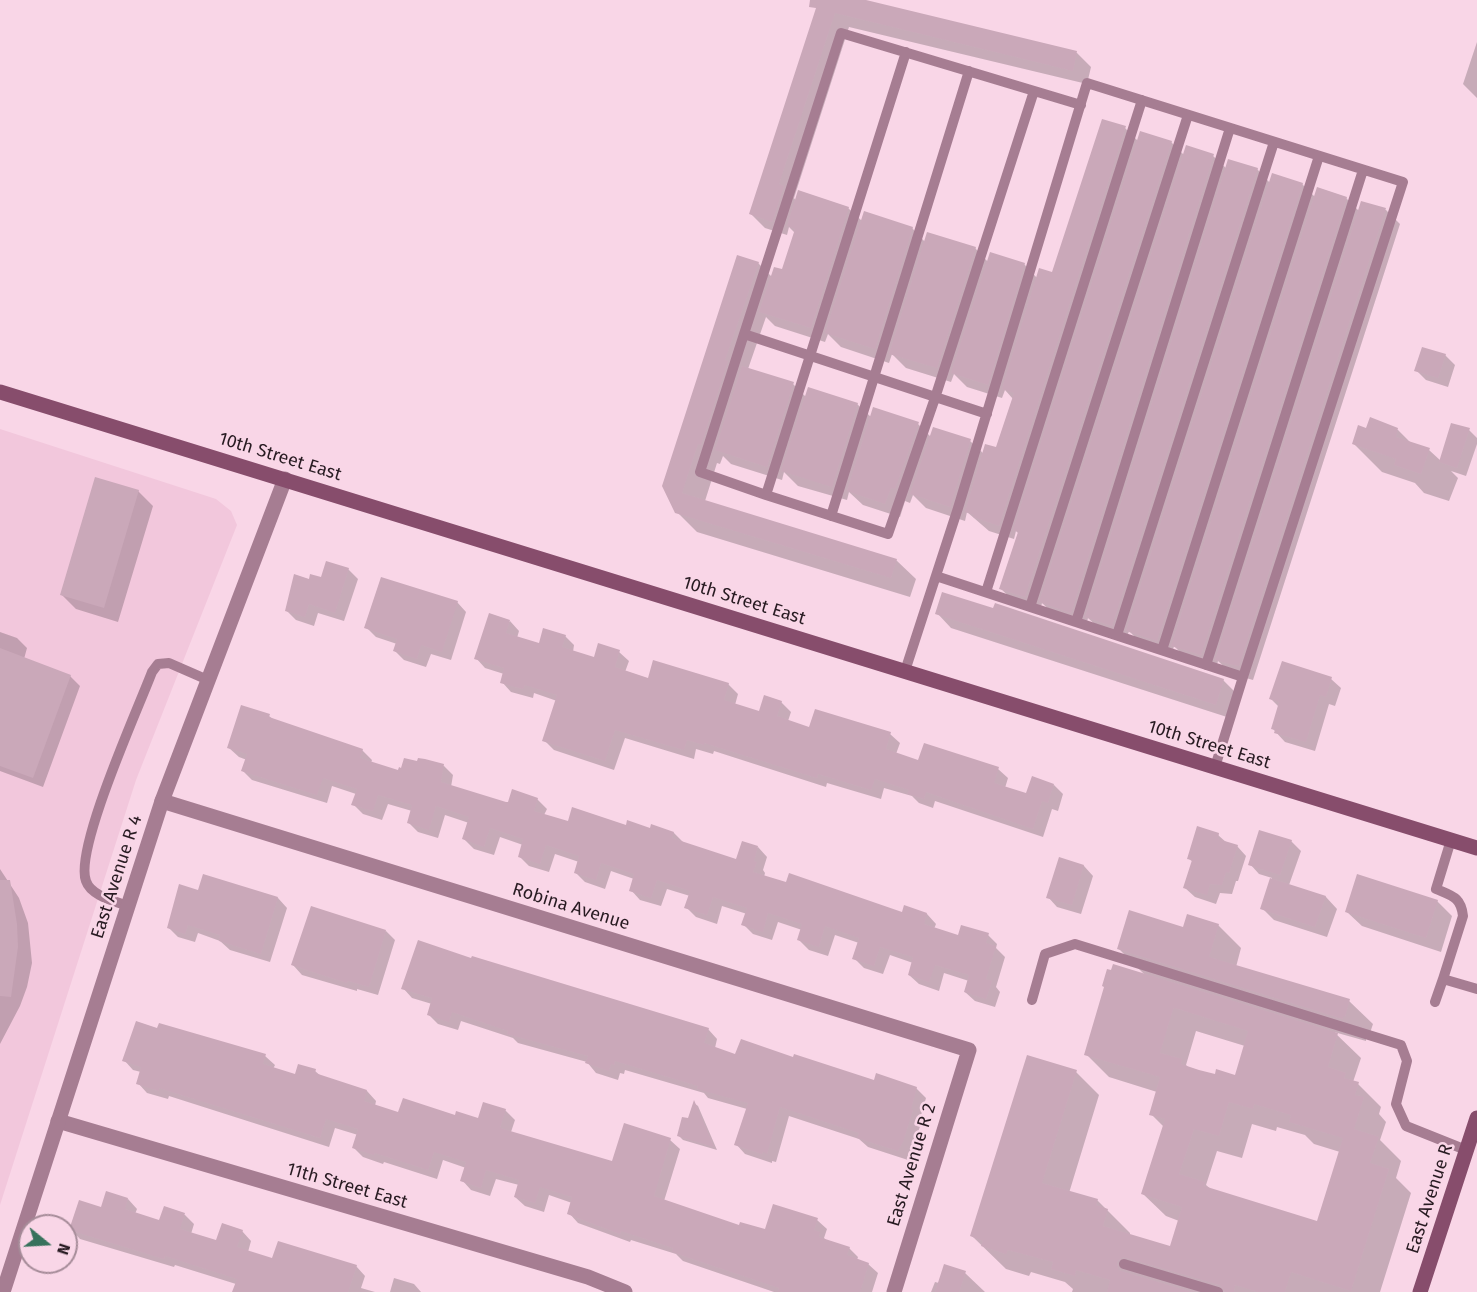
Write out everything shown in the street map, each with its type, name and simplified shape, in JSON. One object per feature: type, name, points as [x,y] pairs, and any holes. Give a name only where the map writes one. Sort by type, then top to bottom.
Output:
[{"type":"main road","name":"10th Street East","points":[[0,392],[1477,848]]},
{"type":"main road","name":"East Avenue R","points":[[1420,1292],[1477,1118]]},
{"type":"street","name":"East Avenue R 4","points":[[3,1292],[162,801],[285,479]]},
{"type":"street","name":"Robina Avenue","points":[[162,801],[969,1050]]},
{"type":"street","name":"East Avenue R 2","points":[[894,1292],[969,1050]]},
{"type":"street","name":"11th Street East","points":[[58,1121],[588,1277],[625,1292]]},
{"type":"lane","points":[[1034,90],[935,398],[888,534],[700,472],[841,33],[1034,90],[1081,105]]},
{"type":"lane","points":[[766,495],[906,52]]},
{"type":"lane","points":[[831,516],[969,71]]},
{"type":"lane","points":[[905,671],[987,414],[1087,83],[1142,100],[1403,182],[1215,767]]},
{"type":"lane","points":[[986,592],[1142,100]]},
{"type":"lane","points":[[1030,606],[1188,115]]},
{"type":"lane","points":[[1076,622],[1230,128]]},
{"type":"lane","points":[[1117,635],[1274,142]]},
{"type":"lane","points":[[1162,650],[1319,156]]},
{"type":"lane","points":[[1206,664],[1363,170]]},
{"type":"lane","points":[[744,334],[987,414]]},
{"type":"lane","points":[[936,576],[1243,677]]},
{"type":"lane","points":[[128,906],[100,895],[90,888],[85,880],[85,861],[92,825],[152,672],[158,663],[169,663],[208,680]]},
{"type":"lane","points":[[1435,1002],[1462,916],[1462,906],[1456,898],[1436,889],[1450,840]]},
{"type":"lane","points":[[1032,1000],[1045,954],[1075,944],[1401,1045],[1407,1061],[1396,1104],[1406,1126],[1466,1150]]},
{"type":"lane","points":[[1443,978],[1477,989]]},
{"type":"lane","points":[[1124,1264],[1218,1292]]},
{"type":"shaded area","points":[[0,429],[216,499],[231,511],[237,525],[136,780],[0,1205]]},
{"type":"building","points":[[810,0],[866,0],[1077,51],[1073,71],[835,13],[779,184],[784,186],[772,222],[749,214],[816,8],[809,7]]},
{"type":"building","points":[[1102,119],[1126,126],[999,526],[965,512],[985,444],[996,447],[1014,393],[1002,389],[1039,268],[1052,272]]},
{"type":"building","points":[[1140,131],[1172,141],[1025,597],[999,589],[1018,532],[1013,530]]},
{"type":"building","points":[[1186,145],[1214,154],[1071,613],[1039,602]]},
{"type":"building","points":[[1228,159],[1258,168],[1112,626],[1085,617]]},
{"type":"building","points":[[1272,173],[1303,183],[1157,641],[1126,631]]},
{"type":"building","points":[[1317,187],[1347,197],[1201,655],[1171,646]]},
{"type":"building","points":[[798,190],[849,207],[811,328],[759,312],[774,267],[782,269],[795,229],[787,226]]},
{"type":"building","points":[[1361,201],[1386,208],[1239,666],[1215,660]]},
{"type":"building","points":[[864,211],[913,227],[875,349],[825,333]]},
{"type":"building","points":[[927,232],[976,247],[937,368],[889,354]]},
{"type":"building","points":[[990,252],[1025,263],[988,385],[951,373]]},
{"type":"building","points":[[737,255],[759,262],[725,360],[728,361],[701,445],[698,444],[682,493],[897,559],[891,578],[675,513],[662,486]]},
{"type":"building","points":[[1422,347],[1446,354],[1438,378],[1414,371]]},
{"type":"building","points":[[742,366],[794,382],[767,467],[715,450]]},
{"type":"building","points":[[808,387],[858,403],[832,487],[781,471]]},
{"type":"building","points":[[873,407],[919,422],[895,489],[891,488],[885,504],[847,491]]},
{"type":"building","points":[[1370,417],[1398,428],[1396,437],[1430,448],[1421,474],[1394,465],[1396,459],[1352,444],[1358,425],[1366,428]]},
{"type":"building","points":[[1451,423],[1470,428],[1457,468],[1439,462]]},
{"type":"building","points":[[933,427],[971,439],[950,507],[910,494]]},
{"type":"building","points":[[95,477],[139,490],[104,608],[60,595]]},
{"type":"building","points":[[326,561],[349,568],[335,613],[309,604],[305,617],[285,611],[294,574],[309,579],[310,574],[321,577]]},
{"type":"building","points":[[381,577],[458,601],[442,652],[421,645],[417,659],[393,651],[397,639],[364,628]]},
{"type":"building","points":[[942,592],[993,608],[995,603],[1224,679],[1216,705],[935,614]]},
{"type":"building","points":[[489,613],[510,620],[506,633],[539,643],[543,628],[566,635],[562,647],[594,657],[598,643],[620,650],[615,667],[648,678],[653,660],[729,683],[724,700],[759,711],[764,695],[782,701],[777,716],[809,727],[815,709],[891,732],[886,749],[918,760],[924,743],[999,767],[994,783],[1026,793],[1032,776],[1054,784],[1048,803],[1042,801],[1033,829],[926,792],[924,799],[907,794],[909,790],[875,779],[871,790],[818,774],[817,778],[704,743],[704,745],[687,740],[684,750],[615,730],[605,761],[542,741],[557,695],[525,685],[523,689],[500,683],[504,668],[474,659]]},
{"type":"building","points":[[0,648],[71,675],[33,778],[0,766]]},
{"type":"building","points":[[1282,661],[1332,677],[1326,697],[1320,695],[1306,742],[1274,733],[1275,730],[1271,729],[1279,702],[1269,699]]},
{"type":"building","points":[[241,705],[363,749],[360,758],[398,770],[404,758],[417,761],[418,758],[425,759],[444,764],[441,782],[506,802],[508,802],[512,789],[538,798],[534,811],[568,821],[572,807],[626,825],[627,820],[650,828],[651,824],[674,832],[672,838],[736,859],[742,841],[758,846],[754,861],[757,862],[753,872],[786,882],[789,873],[902,912],[904,905],[927,913],[924,924],[958,935],[961,925],[989,933],[986,943],[996,946],[986,979],[992,981],[986,999],[964,992],[969,975],[935,965],[929,982],[908,975],[913,957],[880,947],[874,966],[852,959],[859,938],[825,926],[819,947],[797,940],[802,924],[768,913],[763,932],[741,925],[747,908],[713,897],[707,915],[684,908],[690,891],[657,880],[651,898],[629,891],[634,874],[601,863],[596,880],[574,873],[579,856],[546,845],[540,864],[518,857],[523,839],[490,828],[484,847],[462,839],[469,817],[436,806],[429,830],[407,823],[412,805],[378,795],[373,811],[351,805],[357,789],[323,778],[317,795],[241,771],[247,754],[227,748]]},
{"type":"building","points":[[1197,826],[1219,833],[1218,839],[1238,845],[1229,873],[1226,872],[1222,885],[1210,884],[1207,895],[1183,888],[1192,860],[1187,859]]},
{"type":"building","points":[[1259,830],[1292,840],[1280,875],[1248,865]]},
{"type":"building","points":[[1059,857],[1084,865],[1072,905],[1046,898]]},
{"type":"building","points":[[203,874],[278,897],[261,954],[219,941],[220,935],[188,925],[185,934],[167,928],[179,884],[198,890]]},
{"type":"building","points":[[1357,874],[1438,900],[1426,938],[1345,912]]},
{"type":"building","points":[[1270,878],[1326,896],[1315,927],[1260,909]]},
{"type":"building","points":[[0,880],[10,880],[17,924],[18,947],[11,997],[0,996]]},
{"type":"building","points":[[311,906],[386,930],[369,987],[348,981],[347,983],[291,965]]},
{"type":"building","points":[[1129,910],[1183,927],[1187,914],[1219,924],[1209,957],[1350,999],[1345,1017],[1343,1016],[1343,1019],[1117,949]]},
{"type":"building","points":[[418,940],[471,958],[472,956],[709,1028],[704,1043],[735,1054],[741,1039],[793,1057],[794,1054],[874,1080],[876,1073],[917,1087],[903,1142],[898,1151],[857,1138],[859,1133],[780,1107],[767,1154],[734,1145],[748,1103],[697,1089],[698,1086],[615,1061],[614,1065],[611,1064],[609,1071],[585,1063],[588,1056],[507,1034],[508,1031],[452,1012],[449,1022],[427,1015],[432,998],[401,989]]},
{"type":"building","points":[[1113,964],[1338,1033],[1328,1067],[1346,1073],[1344,1078],[1359,1082],[1355,1095],[1364,1097],[1354,1129],[1379,1137],[1370,1163],[1389,1169],[1351,1291],[1291,1272],[1285,1292],[1258,1292],[1235,1285],[1234,1292],[1225,1292],[1220,1285],[1123,1257],[1117,1262],[1118,1269],[1121,1271],[1192,1292],[1107,1292],[1110,1280],[1076,1270],[1075,1276],[1051,1269],[1053,1262],[1008,1250],[1006,1254],[981,1246],[983,1241],[970,1236],[1027,1055],[1077,1070],[1042,1183],[1098,1199],[1096,1205],[1108,1209],[1103,1226],[1170,1246],[1182,1207],[1141,1194],[1165,1119],[1149,1115],[1160,1077],[1084,1055],[1107,969],[1111,970]],"holes":[[[1175,1008],[1248,1031],[1235,1075],[1216,1069],[1215,1074],[1199,1070],[1181,1064],[1182,1059],[1160,1053]],[[1229,1102],[1253,1109],[1254,1104],[1291,1115],[1289,1122],[1343,1138],[1317,1221],[1204,1186],[1205,1182],[1179,1174],[1194,1129],[1219,1136]]]},
{"type":"building","points":[[136,1021],[157,1028],[159,1023],[266,1054],[263,1064],[295,1074],[298,1064],[316,1069],[315,1073],[367,1090],[364,1101],[398,1112],[403,1098],[455,1115],[456,1111],[478,1118],[483,1102],[506,1109],[500,1128],[612,1161],[624,1123],[671,1138],[654,1196],[739,1225],[740,1222],[765,1229],[773,1204],[818,1218],[814,1230],[820,1232],[819,1237],[850,1247],[847,1255],[869,1263],[860,1292],[778,1292],[779,1288],[672,1252],[673,1248],[621,1231],[620,1234],[567,1214],[572,1197],[540,1187],[535,1203],[514,1197],[519,1180],[486,1170],[481,1188],[460,1181],[466,1162],[434,1152],[428,1170],[352,1148],[358,1129],[326,1119],[320,1138],[159,1088],[159,1091],[136,1084],[141,1067],[122,1061]]},
{"type":"building","points":[[694,1100],[714,1147],[677,1136],[682,1117],[688,1118]]},
{"type":"building","points":[[106,1191],[128,1198],[125,1209],[159,1220],[164,1206],[185,1213],[180,1229],[216,1240],[222,1223],[243,1230],[237,1247],[272,1258],[278,1241],[357,1265],[348,1292],[232,1292],[237,1279],[165,1256],[164,1259],[78,1233],[78,1214],[74,1214],[79,1200],[101,1207]]},
{"type":"building","points":[[944,1264],[966,1271],[959,1292],[935,1292]]}]
